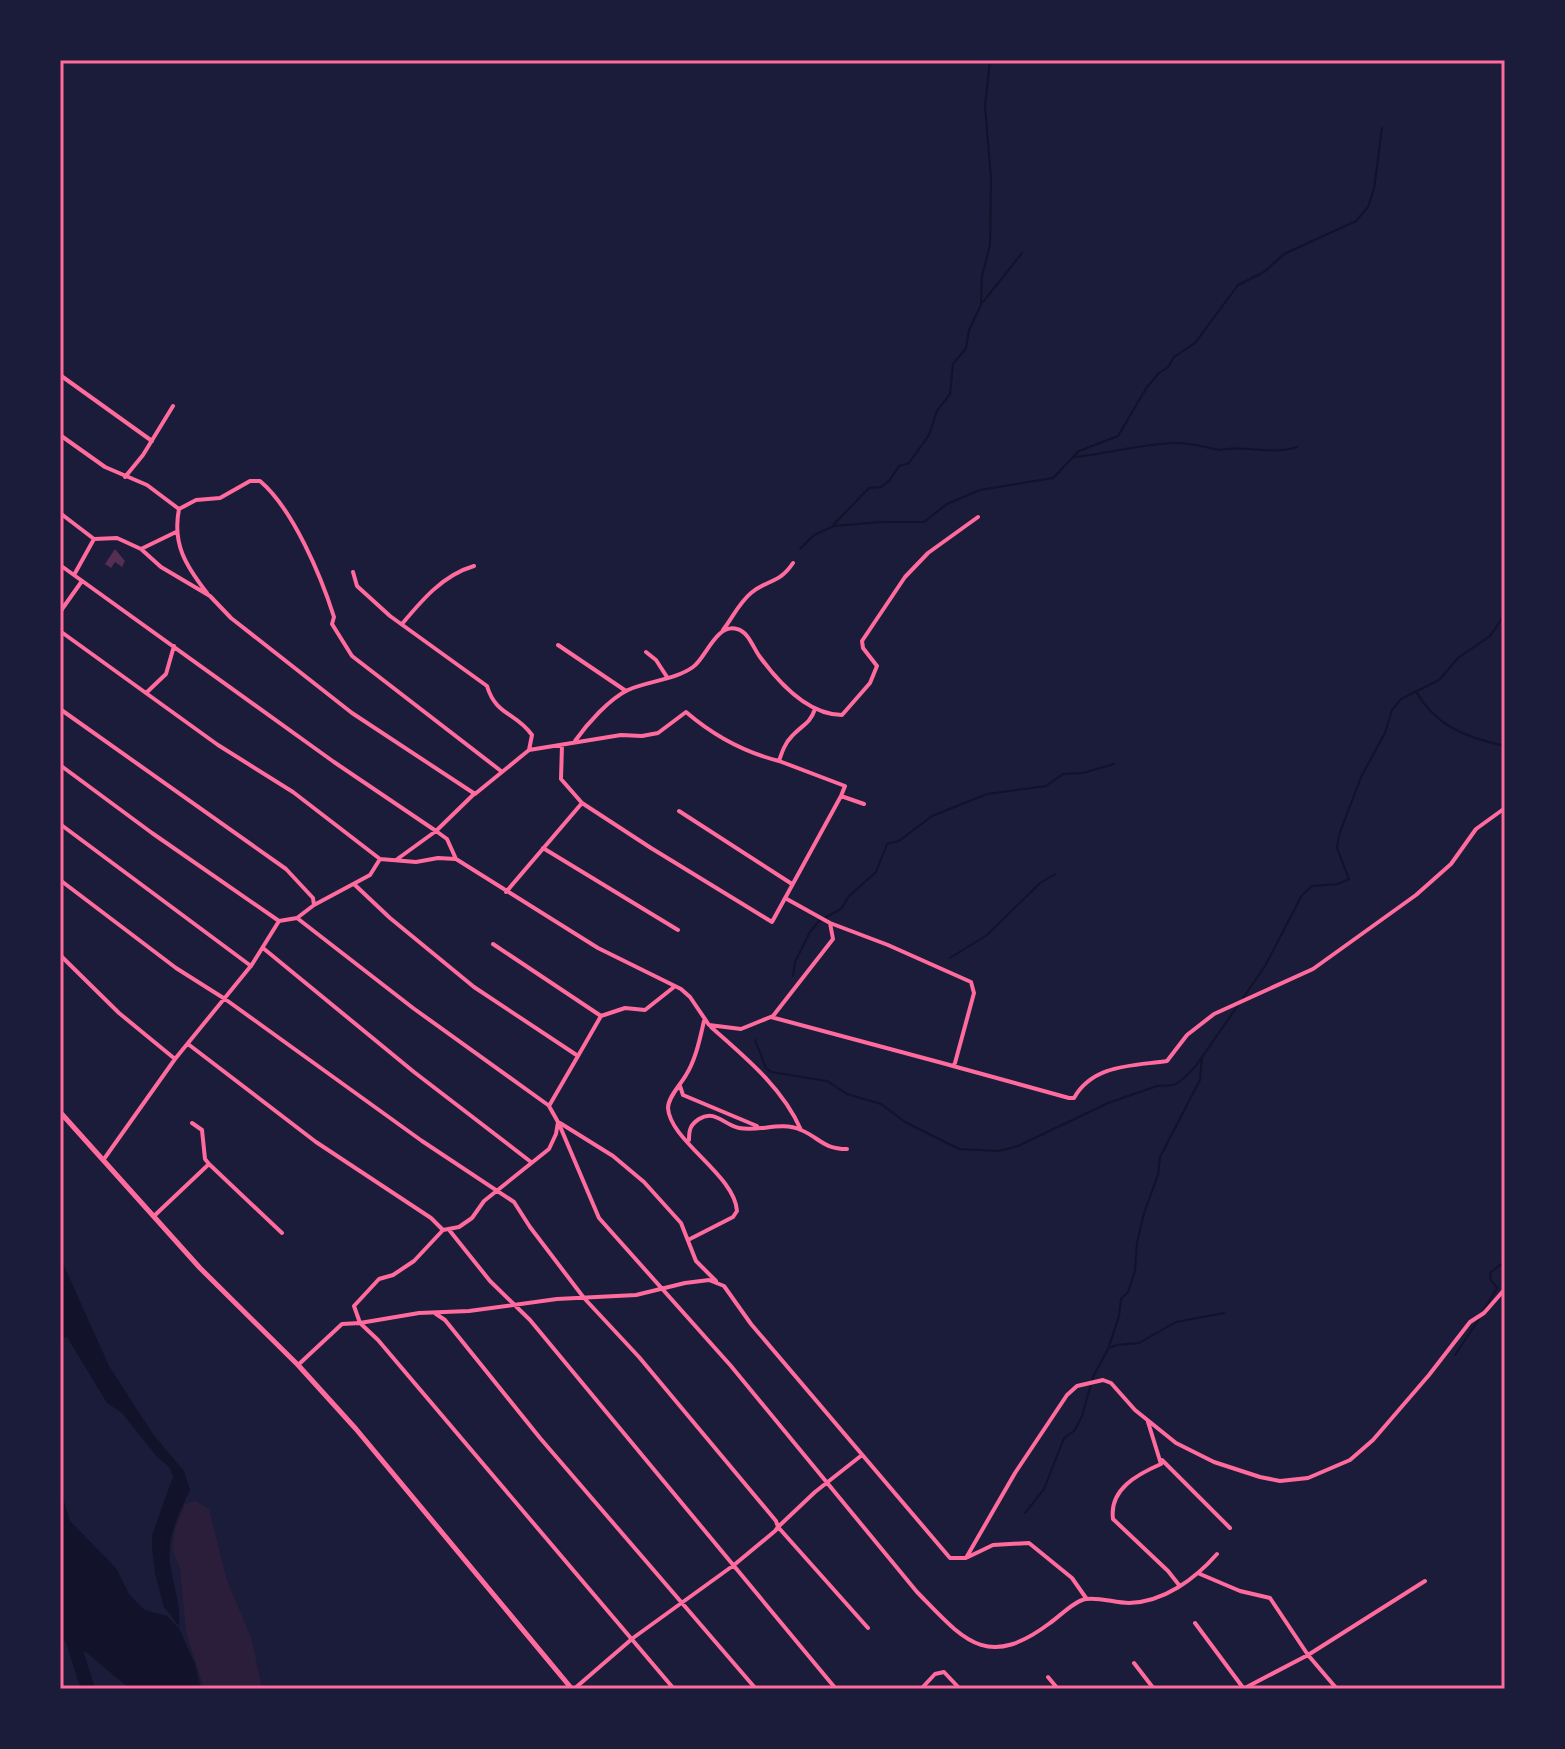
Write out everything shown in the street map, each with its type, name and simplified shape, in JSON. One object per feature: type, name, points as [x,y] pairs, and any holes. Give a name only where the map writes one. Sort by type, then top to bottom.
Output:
[{"type":"main road","points":[[60,1112],[200,1268],[298,1365],[444,1533],[573,1689]]},
{"type":"street","points":[[60,375],[152,441]]},
{"type":"street","points":[[125,477],[173,406]]},
{"type":"street","points":[[60,435],[105,467],[147,485],[179,509]]},
{"type":"street","points":[[179,509],[196,500],[220,498],[250,481],[260,481],[265,485],[294,526],[314,562],[334,617],[332,624],[352,656],[501,771]]},
{"type":"street","points":[[179,509],[176,532],[181,556],[210,596],[231,618],[352,713],[475,794]]},
{"type":"street","points":[[60,513],[94,539],[117,538],[141,549],[161,567],[210,596]]},
{"type":"street","points":[[719,635],[729,628],[739,629],[775,676],[815,709],[827,715],[842,715],[870,683],[877,666],[863,648],[862,641],[905,577],[928,553],[978,517]]},
{"type":"street","points":[[141,549],[176,532]]},
{"type":"street","points":[[74,575],[94,539]]},
{"type":"street","points":[[574,743],[589,721],[626,691],[694,667],[741,603],[753,591],[777,581],[793,563]]},
{"type":"street","points":[[60,565],[334,762],[447,839],[456,859],[598,948],[690,997],[706,1023],[750,1061],[777,1092],[801,1130],[820,1144],[847,1149]]},
{"type":"street","points":[[402,624],[433,589],[474,566]]},
{"type":"street","points":[[353,572],[357,586],[409,632],[487,686],[492,703],[526,726],[532,735],[529,750]]},
{"type":"street","points":[[60,612],[82,581]]},
{"type":"street","points":[[60,631],[218,745],[293,792],[380,859],[456,859]]},
{"type":"street","points":[[558,645],[626,691]]},
{"type":"street","points":[[146,693],[166,674],[174,646]]},
{"type":"street","points":[[646,652],[656,660],[667,677]]},
{"type":"street","points":[[60,709],[286,869],[313,898],[314,905]]},
{"type":"street","points":[[779,761],[788,740],[807,726],[815,709]]},
{"type":"street","points":[[395,861],[436,831],[501,771],[529,750],[621,735],[658,733],[686,712],[721,739],[845,786],[772,922],[582,803],[561,779],[562,745]]},
{"type":"street","points":[[60,765],[279,921],[297,918],[314,905],[355,885],[370,875],[380,859]]},
{"type":"street","points":[[841,796],[864,804]]},
{"type":"street","points":[[505,892],[582,803]]},
{"type":"street","points":[[769,1017],[1074,1098],[1082,1083],[1095,1074],[1124,1066],[1167,1061],[1187,1035],[1214,1014],[1313,969],[1416,895],[1451,864],[1476,829],[1505,808]]},
{"type":"street","points":[[679,811],[792,884]]},
{"type":"street","points":[[60,824],[251,966]]},
{"type":"street","points":[[543,848],[678,930]]},
{"type":"street","points":[[60,880],[176,968],[225,999],[422,1141],[514,1202],[584,1298],[691,1418],[778,1527],[868,1628]]},
{"type":"street","points":[[355,885],[474,987],[578,1056]]},
{"type":"street","points":[[785,898],[830,923],[901,950],[971,982],[974,993],[953,1066]]},
{"type":"street","points":[[297,918],[413,1008],[549,1106],[599,1218],[731,1366],[917,1592],[946,1622],[976,1643],[987,1648],[1005,1648],[1042,1629],[1086,1599],[1128,1603],[1157,1600],[1200,1574],[1217,1554]]},
{"type":"street","points":[[104,1159],[175,1059],[251,966],[279,921]]},
{"type":"street","points":[[706,1023],[741,1029],[769,1017],[784,1004],[833,939],[830,923]]},
{"type":"street","points":[[493,944],[601,1016]]},
{"type":"street","points":[[263,948],[414,1072],[531,1162]]},
{"type":"street","points":[[60,955],[119,1013],[175,1059]]},
{"type":"street","points":[[549,1106],[601,1016],[625,1008],[645,1010],[674,987]]},
{"type":"street","points":[[688,1240],[733,1217],[737,1211],[733,1195],[679,1131],[668,1108],[689,1068],[706,1023]]},
{"type":"street","points":[[188,1044],[316,1142],[431,1218],[443,1230],[450,1231],[466,1223],[484,1201],[549,1149],[558,1122]]},
{"type":"street","points":[[680,1086],[683,1095],[759,1127]]},
{"type":"street","points":[[689,1142],[692,1124],[711,1115],[734,1127],[746,1129],[801,1130]]},
{"type":"street","points":[[558,1122],[613,1156],[644,1182],[681,1223],[696,1261],[724,1286],[751,1324],[944,1554],[950,1558],[966,1558],[993,1545],[1029,1543],[1072,1578],[1086,1599]]},
{"type":"street","points":[[192,1123],[202,1130],[205,1159],[209,1164],[282,1233]]},
{"type":"street","points":[[154,1216],[209,1164]]},
{"type":"street","points":[[443,1230],[414,1261],[393,1275],[379,1279],[363,1295],[354,1306],[360,1323],[378,1340],[674,1689]]},
{"type":"street","points":[[450,1231],[507,1300],[516,1304],[836,1689]]},
{"type":"street","points":[[298,1365],[342,1324],[516,1304],[636,1295],[685,1283],[716,1281]]},
{"type":"street","points":[[966,1558],[1015,1473],[1067,1395],[1077,1386],[1103,1380],[1111,1383],[1148,1421],[1176,1443],[1236,1472],[1280,1481],[1308,1478],[1350,1460],[1373,1440],[1470,1322],[1484,1313],[1505,1289]]},
{"type":"street","points":[[434,1313],[449,1326],[540,1438],[756,1689]]},
{"type":"street","points":[[1148,1421],[1154,1447],[1162,1460],[1230,1528]]},
{"type":"street","points":[[573,1689],[633,1638],[734,1565],[862,1455]]},
{"type":"street","points":[[1162,1460],[1161,1464],[1137,1476],[1120,1490],[1112,1514],[1113,1519],[1179,1585]]},
{"type":"street","points":[[1200,1574],[1240,1591],[1270,1598],[1308,1655],[1337,1689]]},
{"type":"street","points":[[1195,1623],[1243,1689],[1308,1655],[1425,1581]]},
{"type":"street","points":[[1134,1663],[1154,1689]]},
{"type":"street","points":[[921,1689],[938,1672],[944,1672],[960,1689]]},
{"type":"street","points":[[1048,1677],[1058,1689]]},
{"type":"shaded area","points":[[60,1257],[109,1366],[153,1434],[184,1471],[190,1490],[174,1528],[170,1548],[179,1626],[164,1607],[152,1547],[152,1535],[173,1477],[170,1468],[157,1457],[122,1413],[107,1403],[67,1337],[60,1342]]},
{"type":"shaded area","points":[[60,1488],[70,1521],[116,1568],[129,1594],[145,1610],[167,1616],[179,1628],[195,1664],[201,1689],[130,1689],[87,1653],[60,1639]]},
{"type":"shaded area","points":[[196,1501],[209,1509],[227,1580],[252,1640],[262,1689],[204,1689],[186,1632],[180,1570],[172,1548],[175,1529],[185,1504]]},
{"type":"building","points":[[115,549],[125,561],[122,567],[115,562],[111,568],[105,564]]},
{"type":"waterway","points":[[834,524],[869,488],[881,487],[899,466],[909,463],[929,435],[937,411],[950,394],[953,364],[966,348],[969,330],[981,305],[982,276],[990,245],[991,178],[985,106],[990,60]]},
{"type":"waterway","points":[[800,549],[814,535],[834,526],[924,522],[947,504],[980,490],[1053,478],[1079,451],[1118,436],[1147,387],[1174,357],[1195,343],[1238,285],[1264,272],[1284,254],[1356,221],[1368,207],[1374,189],[1382,128]]},
{"type":"waterway","points":[[983,302],[1022,253]]},
{"type":"waterway","points":[[1074,457],[1174,443],[1219,450],[1297,447]]},
{"type":"waterway","points":[[1243,998],[1265,966],[1302,895],[1312,886],[1338,884],[1349,879],[1337,848],[1339,835],[1361,777],[1385,733],[1392,710],[1401,699],[1439,680],[1458,658],[1490,636],[1505,614]]},
{"type":"waterway","points":[[1417,693],[1444,723],[1478,739],[1505,746]]},
{"type":"waterway","points":[[793,976],[795,962],[810,932],[819,921],[841,909],[849,896],[876,872],[887,844],[899,841],[932,816],[987,794],[1046,786],[1063,774],[1083,773],[1114,764]]},
{"type":"waterway","points":[[950,958],[987,935],[1040,883],[1055,874]]},
{"type":"waterway","points":[[755,1040],[766,1068],[771,1072],[827,1081],[847,1094],[881,1104],[905,1122],[959,1149],[999,1151],[1018,1146],[1108,1103],[1157,1086],[1174,1085],[1195,1067],[1239,1004]]},
{"type":"waterway","points":[[1025,1513],[1044,1489],[1064,1438],[1075,1430],[1082,1416],[1093,1377],[1108,1349],[1121,1299],[1128,1292],[1135,1271],[1137,1243],[1158,1175],[1160,1157],[1200,1080],[1202,1057]]},
{"type":"waterway","points":[[1484,1310],[1497,1288],[1490,1273],[1505,1261]]},
{"type":"waterway","points":[[1109,1348],[1139,1343],[1176,1322],[1224,1313]]},
{"type":"waterway","points":[[1455,1355],[1479,1319]]},
{"type":"waterway","points":[[69,1629],[88,1689]]}]
